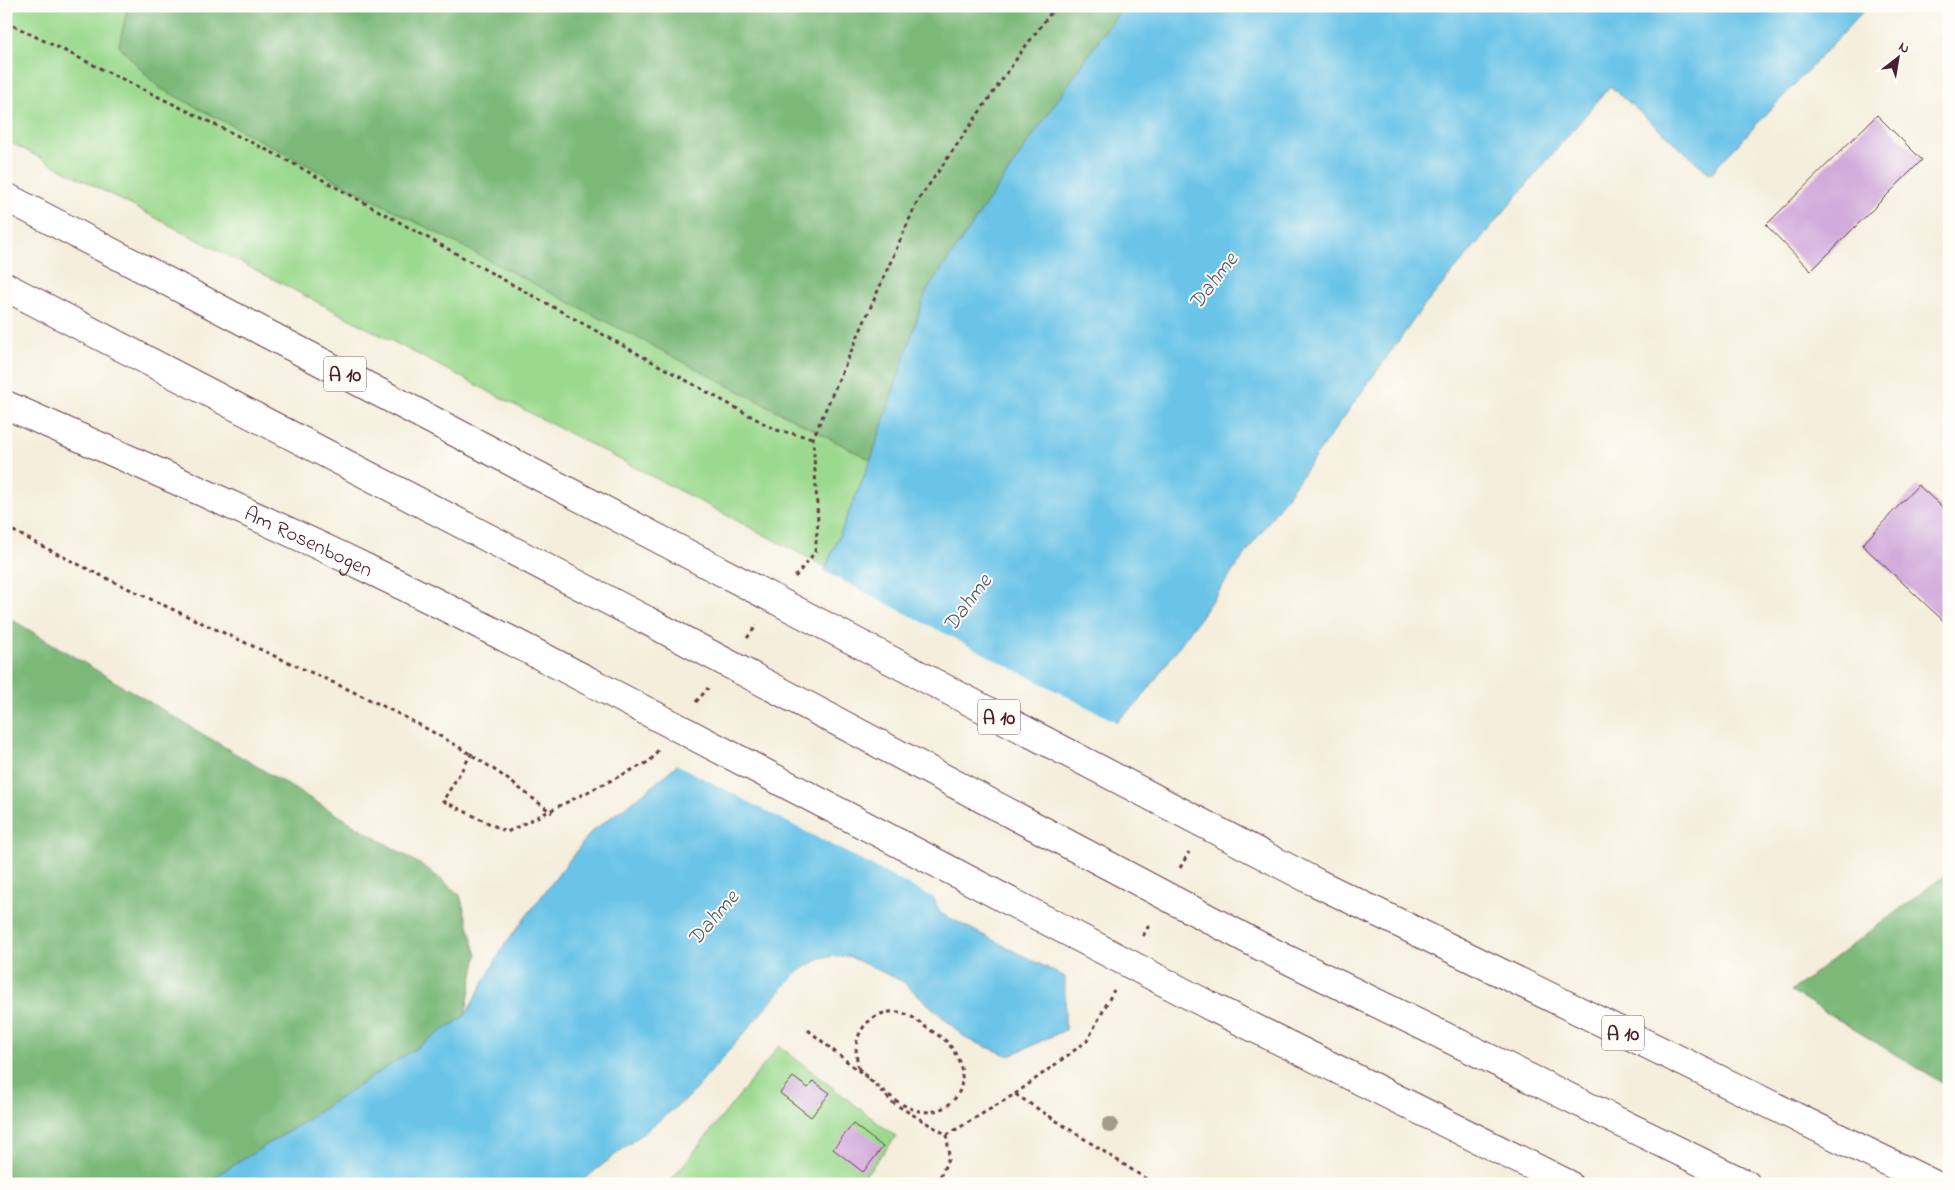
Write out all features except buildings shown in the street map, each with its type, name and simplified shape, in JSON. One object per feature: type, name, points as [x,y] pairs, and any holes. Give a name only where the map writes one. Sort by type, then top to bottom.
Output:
[{"type":"main road","name":"A 10","points":[[6,197],[1313,881],[1933,1184]]},
{"type":"main road","points":[[6,287],[646,620],[1260,946],[1746,1184]]},
{"type":"main road","name":"Am Rosenbogen","points":[[6,405],[363,566],[606,690],[1210,1006],[1568,1184]]},
{"type":"path","points":[[790,583],[815,552],[818,522],[813,438],[917,202],[1022,51],[1056,6]]},
{"type":"path","points":[[6,22],[283,158],[776,430],[813,438]]},
{"type":"path","points":[[6,526],[140,594],[381,704],[472,754],[552,814]]},
{"type":"path","points":[[742,645],[760,622]]},
{"type":"path","points":[[692,707],[711,684]]},
{"type":"path","points":[[472,754],[443,801],[507,832],[650,761],[662,745]]},
{"type":"path","points":[[808,1030],[895,1100],[908,1109],[920,1112],[934,1112],[946,1106],[957,1095],[962,1084],[963,1069],[956,1054],[945,1041],[907,1014],[881,1013],[870,1019],[862,1028],[857,1040],[856,1050],[858,1068],[893,1103],[947,1135]]},
{"type":"path","points":[[947,1135],[1015,1094],[1154,1184]]},
{"type":"path","points":[[937,1184],[949,1158],[947,1135]]},
{"type":"green space","points":[[6,6],[128,6],[119,46],[158,87],[871,460],[826,567],[6,140]]},
{"type":"green space","points":[[128,6],[1124,6],[926,292],[871,460],[158,87],[119,46]]},
{"type":"green space","points":[[6,616],[428,869],[460,895],[477,956],[465,1016],[294,1128],[203,1184],[6,1184]]},
{"type":"green space","points":[[1949,872],[1949,1087],[1791,991]]},
{"type":"green space","points":[[779,1046],[896,1137],[858,1184],[668,1184]]},
{"type":"water","name":"Dahme","points":[[1124,6],[1868,6],[1710,174],[1610,86],[1420,311],[1139,702],[1113,724],[1021,677],[904,831],[940,913],[1065,977],[1065,1030],[1009,1056],[967,1039],[902,981],[848,956],[822,957],[795,974],[690,1096],[578,1184],[203,1184],[294,1128],[465,1016],[505,944],[591,832],[648,790],[729,719],[826,567],[871,460],[926,292]]},
{"type":"pier","points":[[822,570],[1118,723],[1113,727],[1022,680],[907,832],[936,899],[674,763],[727,717]]}]
